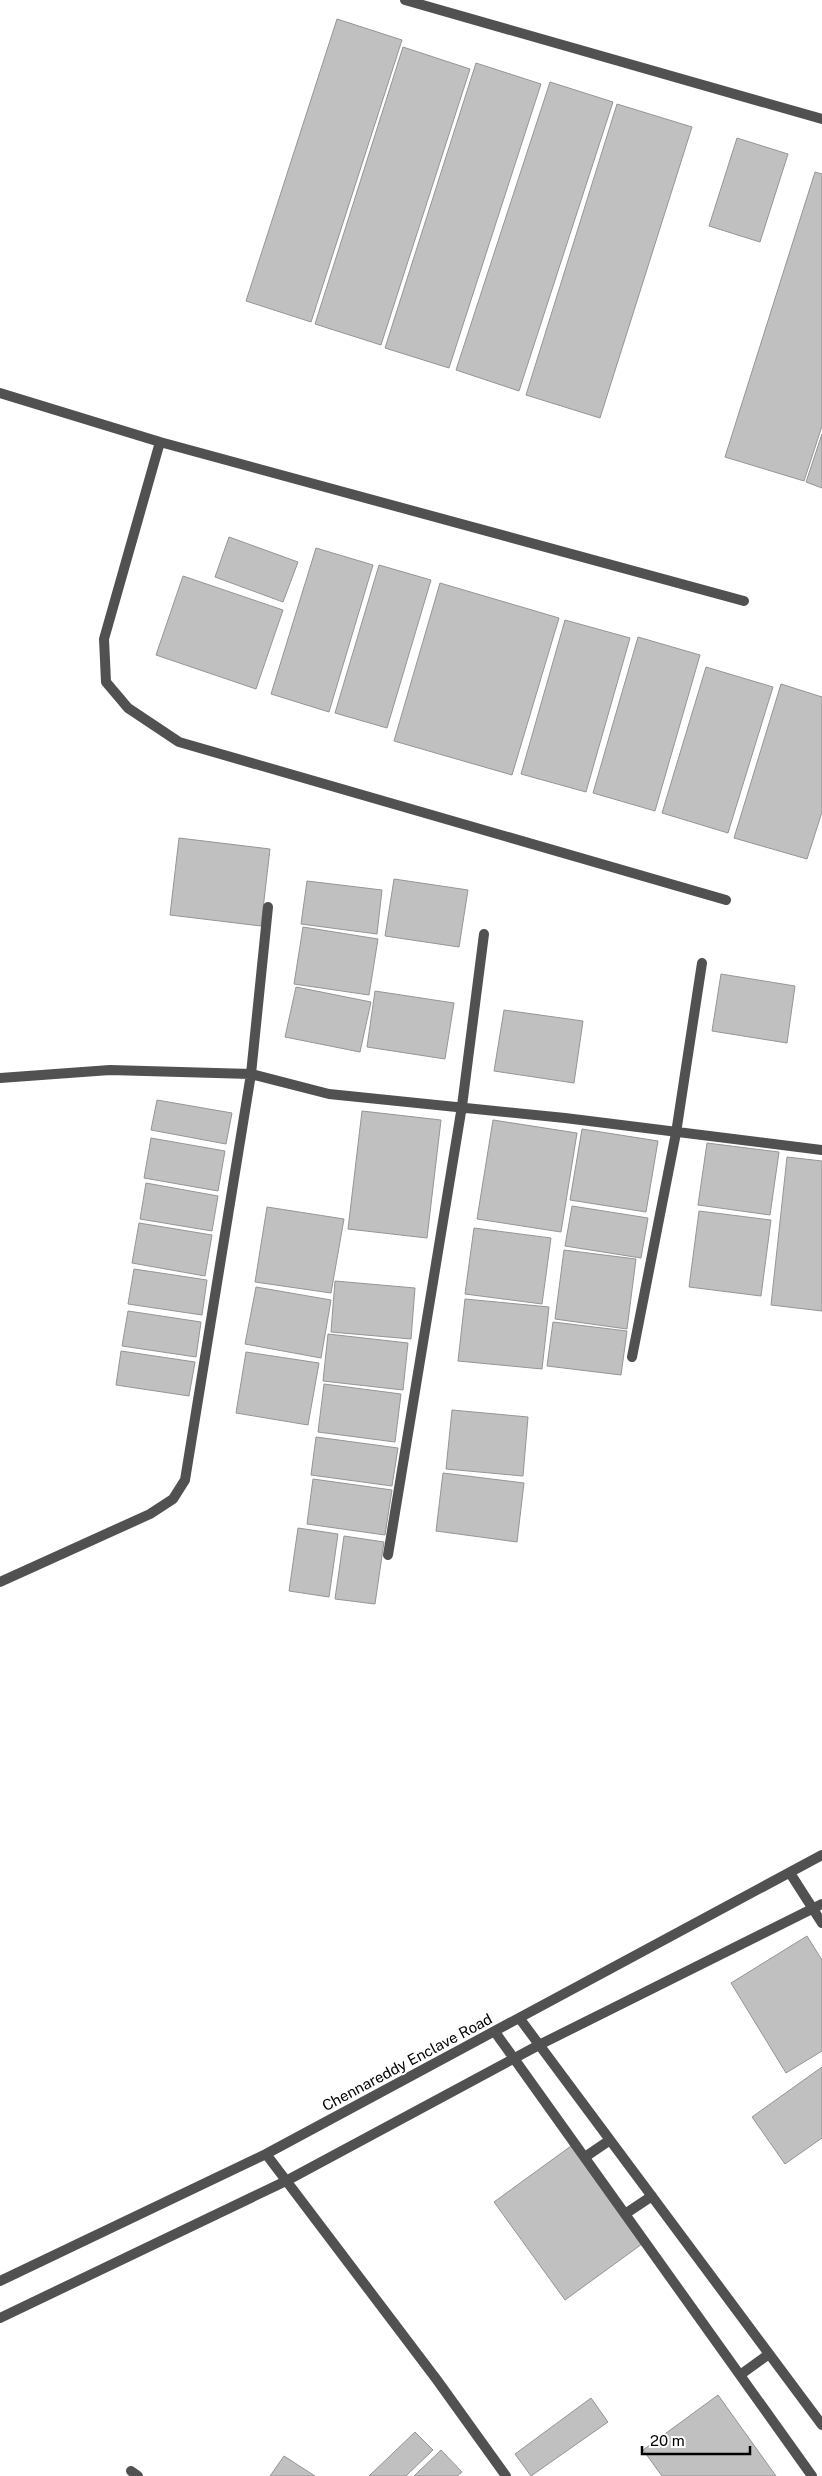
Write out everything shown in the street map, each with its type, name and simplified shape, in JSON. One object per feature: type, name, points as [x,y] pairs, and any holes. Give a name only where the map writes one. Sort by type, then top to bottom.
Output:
[{"type":"street","points":[[405,0],[822,119]]},
{"type":"street","points":[[0,393],[160,442],[744,601]]},
{"type":"street","points":[[160,442],[104,639],[106,682],[128,708],[179,742],[726,900]]},
{"type":"street","points":[[0,1582],[150,1514],[173,1498],[185,1480],[251,1074],[268,907]]},
{"type":"street","points":[[388,1554],[462,1106],[484,934]]},
{"type":"street","points":[[632,1357],[676,1133],[702,963]]},
{"type":"street","points":[[0,1078],[110,1070],[251,1074],[329,1094],[462,1106],[822,1150]]},
{"type":"street","name":"Chennareddy Enclave Road","points":[[0,2281],[266,2154],[822,1855]]},
{"type":"street","points":[[790,1873],[818,1907],[822,1922]]},
{"type":"street","points":[[0,2318],[286,2181],[539,2045],[818,1907]]},
{"type":"street","points":[[520,2019],[822,2425]]},
{"type":"street","points":[[495,2032],[812,2476]]},
{"type":"street","points":[[585,2157],[610,2140]]},
{"type":"street","points":[[266,2154],[431,2372],[506,2476]]},
{"type":"street","points":[[625,2214],[652,2196]]},
{"type":"street","points":[[740,2375],[769,2354]]},
{"type":"building","points":[[337,19],[402,40],[311,322],[246,301]]},
{"type":"building","points":[[403,47],[470,69],[381,345],[315,324]]},
{"type":"building","points":[[476,63],[541,84],[449,368],[385,348]]},
{"type":"building","points":[[550,82],[613,102],[519,391],[456,370]]},
{"type":"building","points":[[617,104],[692,127],[600,418],[526,395]]},
{"type":"building","points":[[737,138],[788,154],[760,242],[709,226]]},
{"type":"building","points":[[815,172],[822,174],[822,426],[804,481],[725,457]]},
{"type":"building","points":[[822,434],[822,488],[806,482]]},
{"type":"building","points":[[229,537],[298,562],[283,602],[215,577]]},
{"type":"building","points":[[316,548],[373,565],[329,712],[271,694]]},
{"type":"building","points":[[379,565],[431,580],[387,728],[335,713]]},
{"type":"building","points":[[183,576],[283,610],[256,689],[156,655]]},
{"type":"building","points":[[440,583],[559,618],[512,775],[394,741]]},
{"type":"building","points":[[565,620],[630,638],[586,792],[521,774]]},
{"type":"building","points":[[638,637],[700,655],[655,811],[593,793]]},
{"type":"building","points":[[706,667],[773,687],[728,833],[662,813]]},
{"type":"building","points":[[781,684],[822,697],[822,812],[807,859],[734,838]]},
{"type":"building","points":[[179,838],[270,849],[261,926],[170,915]]},
{"type":"building","points":[[394,879],[468,890],[459,947],[385,936]]},
{"type":"building","points":[[307,881],[382,890],[377,934],[301,924]]},
{"type":"building","points":[[303,927],[378,939],[369,995],[294,984]]},
{"type":"building","points":[[721,974],[795,986],[787,1043],[712,1031]]},
{"type":"building","points":[[296,987],[371,1002],[360,1052],[285,1037]]},
{"type":"building","points":[[375,991],[454,1003],[445,1059],[367,1047]]},
{"type":"building","points":[[504,1010],[583,1021],[574,1083],[494,1071]]},
{"type":"building","points":[[157,1100],[232,1113],[226,1144],[151,1130]]},
{"type":"building","points":[[362,1111],[441,1120],[427,1238],[348,1229]]},
{"type":"building","points":[[493,1120],[577,1133],[561,1232],[477,1219]]},
{"type":"building","points":[[582,1129],[658,1141],[646,1212],[570,1200]]},
{"type":"building","points":[[151,1138],[225,1151],[218,1191],[144,1178]]},
{"type":"building","points":[[707,1143],[779,1152],[770,1215],[698,1205]]},
{"type":"building","points":[[787,1157],[822,1161],[822,1311],[771,1305]]},
{"type":"building","points":[[146,1183],[218,1196],[212,1231],[140,1219]]},
{"type":"building","points":[[572,1206],[648,1218],[641,1258],[565,1246]]},
{"type":"building","points":[[267,1207],[344,1219],[331,1293],[255,1282]]},
{"type":"building","points":[[699,1211],[771,1220],[761,1296],[689,1287]]},
{"type":"building","points":[[139,1223],[212,1235],[205,1276],[132,1263]]},
{"type":"building","points":[[474,1228],[551,1238],[542,1304],[465,1294]]},
{"type":"building","points":[[564,1250],[636,1259],[627,1329],[555,1319]]},
{"type":"building","points":[[134,1269],[207,1280],[202,1315],[128,1304]]},
{"type":"building","points":[[335,1281],[415,1288],[411,1339],[331,1332]]},
{"type":"building","points":[[256,1287],[331,1300],[321,1358],[245,1344]]},
{"type":"building","points":[[465,1299],[549,1307],[542,1369],[458,1361]]},
{"type":"building","points":[[128,1311],[201,1322],[196,1357],[122,1346]]},
{"type":"building","points":[[553,1322],[627,1331],[621,1375],[547,1366]]},
{"type":"building","points":[[328,1334],[408,1343],[403,1390],[323,1381]]},
{"type":"building","points":[[121,1351],[195,1362],[189,1396],[116,1385]]},
{"type":"building","points":[[246,1352],[319,1363],[308,1425],[236,1413]]},
{"type":"building","points":[[324,1384],[401,1394],[395,1442],[318,1432]]},
{"type":"building","points":[[452,1410],[528,1417],[523,1476],[446,1469]]},
{"type":"building","points":[[316,1437],[398,1448],[392,1486],[311,1475]]},
{"type":"building","points":[[443,1473],[524,1483],[517,1542],[436,1531]]},
{"type":"building","points":[[313,1479],[392,1490],[385,1535],[307,1524]]},
{"type":"building","points":[[298,1528],[338,1534],[329,1597],[289,1591]]},
{"type":"building","points":[[344,1536],[384,1542],[375,1604],[335,1599]]},
{"type":"building","points":[[807,1936],[822,1960],[822,2051],[786,2073],[731,1983]]},
{"type":"building","points":[[822,2067],[822,2138],[785,2164],[752,2117]]},
{"type":"building","points":[[571,2146],[642,2244],[565,2300],[494,2202]]},
{"type":"building","points":[[718,2395],[776,2476],[662,2476],[643,2450]]},
{"type":"building","points":[[591,2398],[608,2422],[531,2476],[515,2454]]},
{"type":"building","points":[[415,2432],[433,2450],[406,2476],[369,2476]]},
{"type":"building","points":[[441,2450],[462,2472],[457,2476],[414,2476]]},
{"type":"building","points":[[284,2456],[315,2476],[270,2476]]}]
